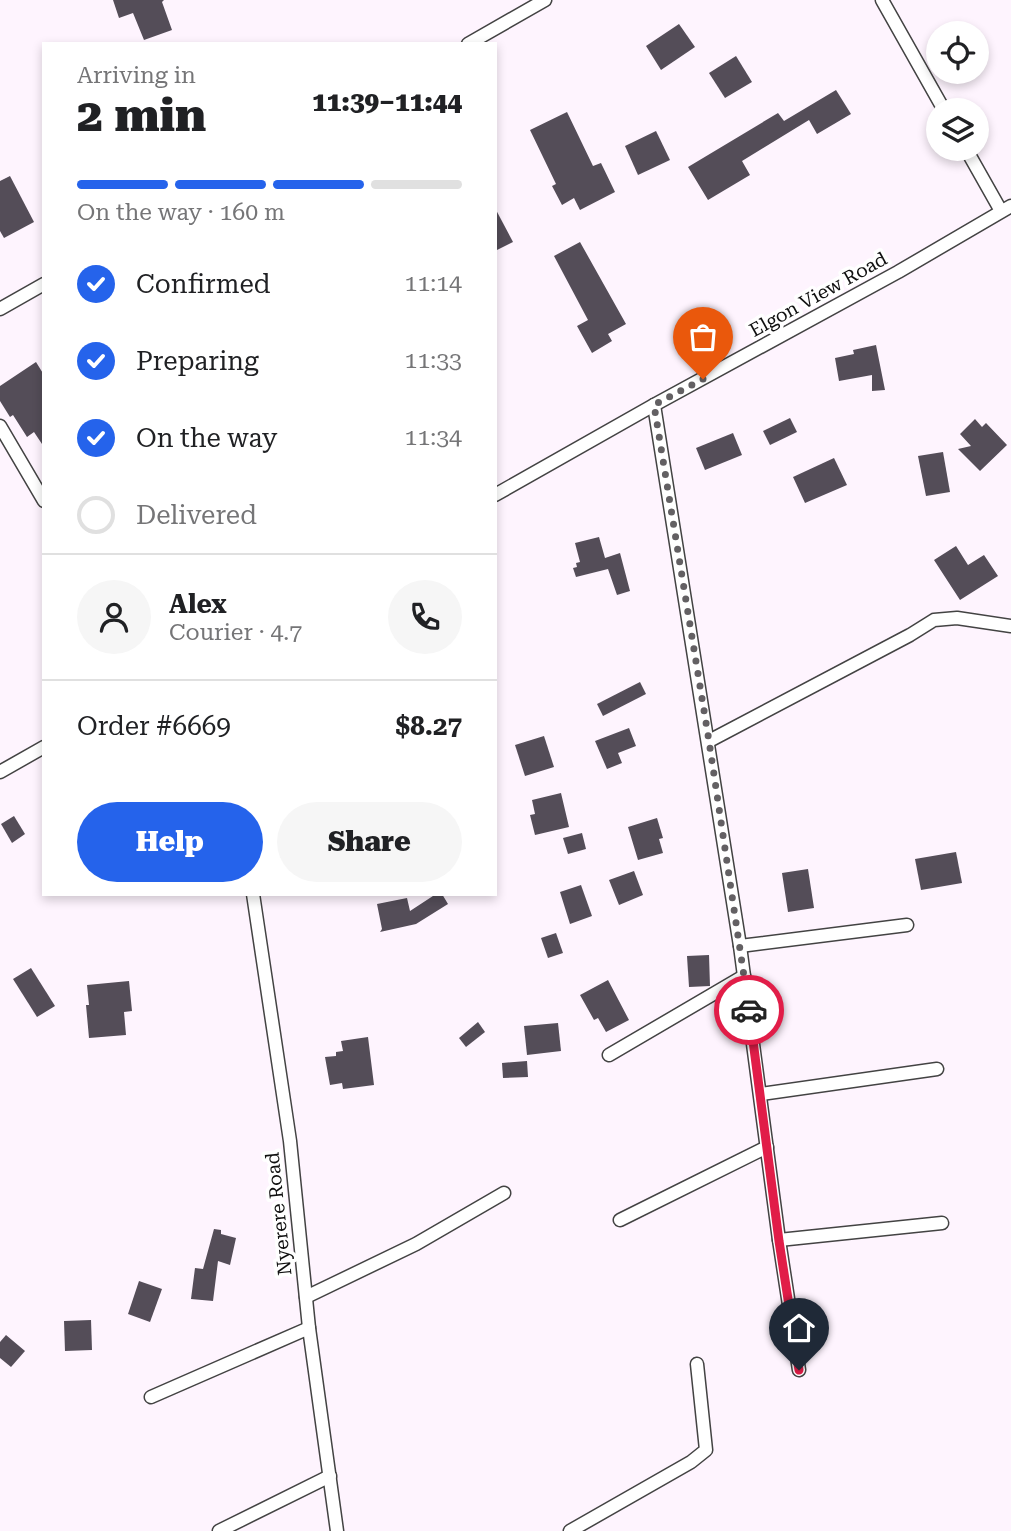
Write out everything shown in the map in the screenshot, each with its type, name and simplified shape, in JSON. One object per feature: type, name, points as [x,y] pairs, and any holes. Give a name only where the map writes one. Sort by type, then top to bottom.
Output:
[{"type":"street","points":[[472,42],[545,0]]},
{"type":"street","points":[[882,0],[937,98]]},
{"type":"street","points":[[974,161],[1006,208]]},
{"type":"street","name":"Elgon View Road","points":[[497,494],[898,272],[1006,208]]},
{"type":"street","points":[[0,309],[42,285]]},
{"type":"street","points":[[654,405],[740,946],[799,1370]]},
{"type":"street","points":[[0,426],[42,498]]},
{"type":"street","points":[[709,741],[934,620],[957,618],[1011,626]]},
{"type":"street","points":[[0,772],[42,748]]},
{"type":"street","name":"Nyerere Road","points":[[253,896],[290,1141],[309,1328],[337,1531]]},
{"type":"street","points":[[740,946],[907,925]]},
{"type":"street","points":[[609,1055],[744,976]]},
{"type":"street","points":[[761,1094],[937,1069]]},
{"type":"street","points":[[620,1220],[767,1147]]},
{"type":"street","points":[[306,1297],[416,1244],[504,1193]]},
{"type":"street","points":[[779,1241],[942,1223]]},
{"type":"street","points":[[152,1396],[309,1328]]},
{"type":"street","points":[[570,1531],[691,1462],[706,1450],[697,1364]]},
{"type":"street","points":[[219,1531],[330,1476]]},
{"type":"building","points":[[113,0],[164,0],[162,2],[172,30],[144,40],[133,13],[119,18]]},
{"type":"building","points":[[679,24],[695,47],[661,70],[646,46]]},
{"type":"building","points":[[736,56],[752,82],[725,98],[709,73]]},
{"type":"building","points":[[836,90],[851,114],[817,134],[809,120],[742,161],[750,175],[708,200],[688,167],[778,113],[784,121]]},
{"type":"building","points":[[567,112],[593,166],[601,163],[615,192],[580,210],[574,198],[562,205],[552,186],[556,184],[530,130]]},
{"type":"building","points":[[656,131],[670,160],[638,175],[625,146]]},
{"type":"building","points":[[10,176],[34,222],[4,238],[0,231],[0,181]]},
{"type":"building","points":[[497,212],[513,242],[497,250]]},
{"type":"building","points":[[580,242],[626,324],[608,334],[612,341],[592,353],[577,326],[588,320],[554,256]]},
{"type":"building","points":[[876,345],[885,390],[872,391],[872,375],[839,381],[835,358],[854,354],[853,350]]},
{"type":"building","points":[[36,362],[42,372],[42,444],[34,432],[27,437],[13,415],[10,417],[0,401],[0,386]]},
{"type":"building","points":[[790,418],[797,432],[770,445],[763,431]]},
{"type":"building","points":[[975,419],[982,427],[986,423],[1007,445],[980,471],[958,449],[971,446],[960,434]]},
{"type":"building","points":[[733,433],[742,455],[705,470],[696,448]]},
{"type":"building","points":[[943,452],[950,492],[926,496],[918,456]]},
{"type":"building","points":[[834,458],[847,485],[805,503],[793,477]]},
{"type":"building","points":[[599,537],[605,558],[620,553],[630,591],[617,595],[608,569],[576,577],[573,568],[580,562],[575,543]]},
{"type":"building","points":[[956,546],[968,565],[984,555],[998,576],[960,600],[934,560]]},
{"type":"building","points":[[640,682],[646,694],[603,716],[597,704]]},
{"type":"building","points":[[629,728],[636,746],[618,753],[622,763],[607,769],[595,741]]},
{"type":"building","points":[[544,736],[554,767],[525,776],[515,745]]},
{"type":"building","points":[[561,793],[569,827],[535,835],[530,815],[535,814],[532,800]]},
{"type":"building","points":[[14,816],[25,834],[12,843],[1,824]]},
{"type":"building","points":[[657,818],[663,838],[659,839],[663,853],[638,860],[628,827]]},
{"type":"building","points":[[582,833],[586,849],[568,854],[563,838]]},
{"type":"building","points":[[956,852],[962,883],[921,890],[915,859]]},
{"type":"building","points":[[808,869],[814,908],[788,912],[782,873]]},
{"type":"building","points":[[634,871],[643,895],[619,905],[609,880]]},
{"type":"building","points":[[581,885],[592,916],[570,924],[560,892]]},
{"type":"building","points":[[433,896],[443,896],[448,904],[416,924],[380,932],[382,929],[377,904],[407,898],[410,911]]},
{"type":"building","points":[[556,933],[563,953],[548,958],[541,938]]},
{"type":"building","points":[[709,955],[710,986],[689,987],[687,956]]},
{"type":"building","points":[[31,968],[55,1006],[37,1017],[13,979]]},
{"type":"building","points":[[608,980],[629,1020],[606,1032],[598,1018],[594,1020],[580,995]]},
{"type":"building","points":[[129,981],[132,1011],[124,1012],[126,1035],[89,1038],[87,985]]},
{"type":"building","points":[[478,1022],[485,1032],[466,1047],[459,1038]]},
{"type":"building","points":[[558,1023],[561,1051],[527,1055],[524,1026]]},
{"type":"building","points":[[368,1037],[374,1085],[343,1089],[342,1083],[330,1085],[325,1057],[336,1056],[336,1052],[343,1051],[341,1041]]},
{"type":"building","points":[[527,1061],[528,1077],[503,1078],[502,1063]]},
{"type":"building","points":[[214,1229],[236,1238],[230,1265],[218,1261],[213,1301],[191,1299],[195,1268],[203,1269]]},
{"type":"building","points":[[139,1281],[162,1289],[150,1322],[128,1314]]},
{"type":"building","points":[[91,1320],[92,1350],[65,1351],[64,1321]]},
{"type":"building","points":[[6,1335],[25,1351],[11,1367],[0,1358],[0,1342]]},
{"type":"way so far","points":[[703,379],[654,405],[709,741],[749,1010]]},
{"type":"route","points":[[749,1010],[799,1370]]}]
